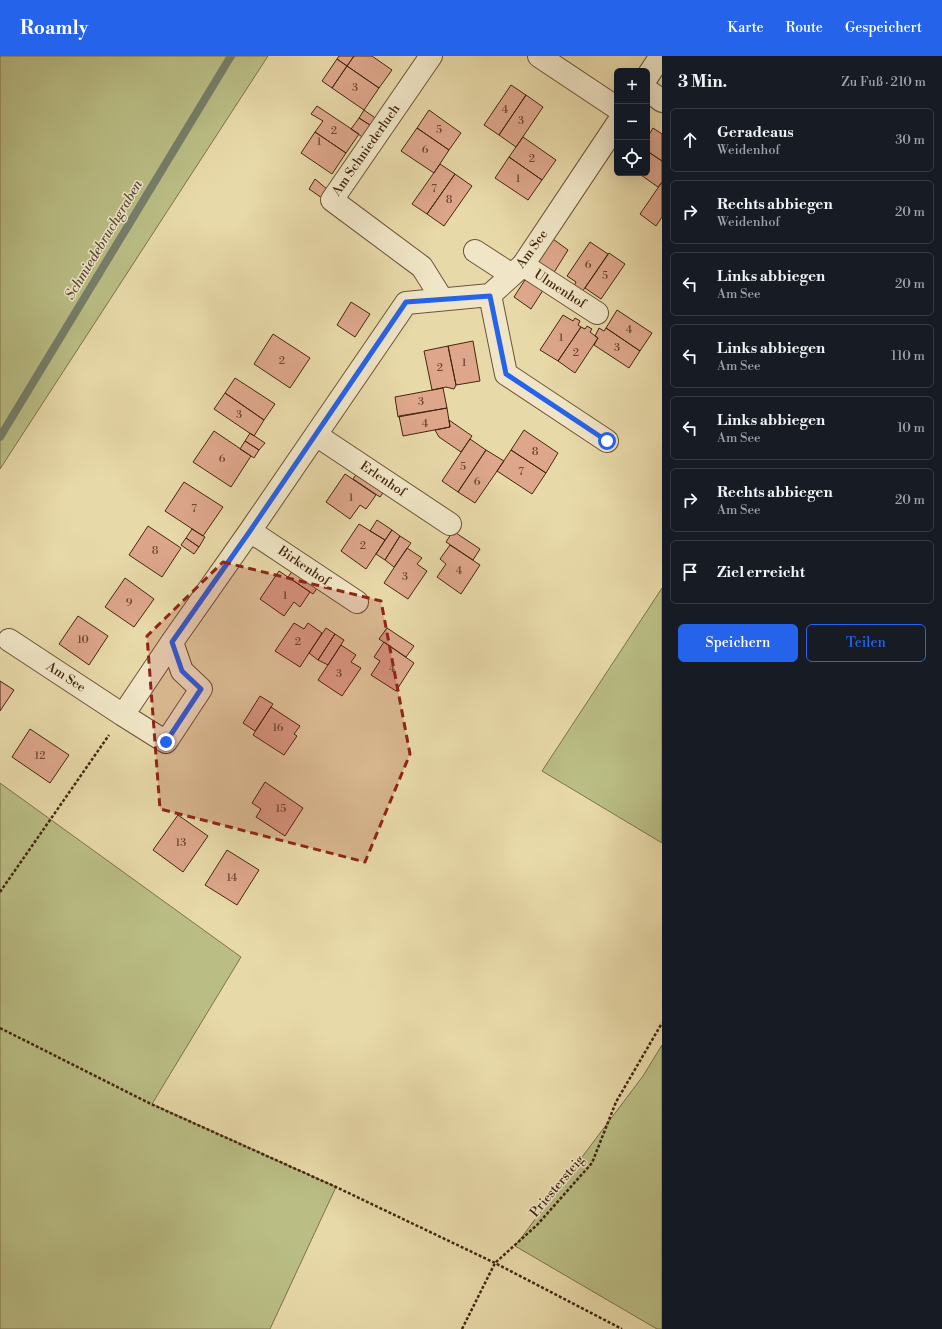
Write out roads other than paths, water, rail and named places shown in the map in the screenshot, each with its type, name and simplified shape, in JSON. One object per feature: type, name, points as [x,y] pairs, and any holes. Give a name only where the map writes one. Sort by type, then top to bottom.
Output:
[{"type":"street","name":"Am Schniederluch","points":[[432,56],[332,200],[422,267],[442,299]]},
{"type":"street","points":[[538,56],[614,106]]},
{"type":"street","points":[[650,72],[661,56]]},
{"type":"street","points":[[650,92],[662,101]]},
{"type":"street","name":"Am See","points":[[490,296],[517,270],[614,128]]},
{"type":"street","name":"Ulmenhof","points":[[475,250],[517,270],[597,313]]},
{"type":"street","points":[[123,715],[406,302],[490,296],[506,374],[607,441]]},
{"type":"street","name":"Erlenhof","points":[[316,435],[450,524]]},
{"type":"street","name":"Birkenhof","points":[[250,531],[357,602]]},
{"type":"street","name":"Am See","points":[[9,640],[166,742],[201,689],[182,671],[172,642]]},
{"type":"waterway","name":"Schmiedebruchgraben","points":[[0,437],[231,56]]}]
